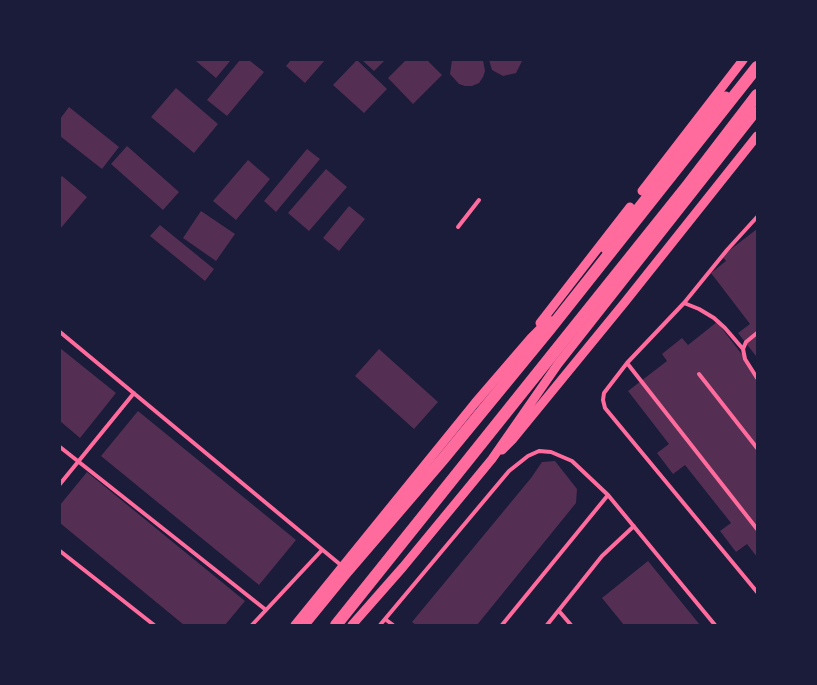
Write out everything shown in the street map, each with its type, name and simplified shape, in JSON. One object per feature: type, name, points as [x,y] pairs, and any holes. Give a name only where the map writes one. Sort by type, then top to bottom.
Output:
[{"type":"main road","points":[[303,625],[554,323],[757,67]]},
{"type":"main road","points":[[336,625],[682,193],[757,95]]},
{"type":"street","points":[[295,625],[419,471],[531,338],[743,60]]},
{"type":"street","points":[[531,338],[543,328],[650,190],[755,60]]},
{"type":"street","points":[[352,625],[410,560],[492,459],[558,364],[757,111]]},
{"type":"street","points":[[492,459],[514,439],[757,136]]},
{"type":"lane","points":[[458,227],[479,200]]},
{"type":"lane","points":[[757,217],[727,250],[684,303],[627,363],[604,393],[603,400],[605,408],[757,592]]},
{"type":"lane","points":[[684,303],[714,318],[725,328],[743,349],[745,358],[757,378]]},
{"type":"lane","points":[[60,332],[342,566]]},
{"type":"lane","points":[[743,349],[746,342],[757,334]]},
{"type":"lane","points":[[627,363],[757,528]]},
{"type":"lane","points":[[700,374],[757,448]]},
{"type":"lane","points":[[60,484],[134,393]]},
{"type":"lane","points":[[60,447],[266,610]]},
{"type":"lane","points":[[380,625],[509,471],[528,456],[540,452],[551,452],[572,461],[608,495],[715,625]]},
{"type":"lane","points":[[502,625],[608,495]]},
{"type":"lane","points":[[547,625],[602,556],[634,526]]},
{"type":"lane","points":[[252,625],[322,550]]},
{"type":"lane","points":[[60,551],[154,625]]},
{"type":"lane","points":[[559,611],[571,625]]},
{"type":"lane","points":[[385,619],[392,625]]},
{"type":"building","points":[[197,60],[231,60],[216,78]]},
{"type":"building","points":[[240,60],[249,60],[264,72],[227,116],[207,100]]},
{"type":"building","points":[[291,60],[325,60],[305,83],[286,66]]},
{"type":"building","points":[[357,60],[387,89],[364,113],[333,85]]},
{"type":"building","points":[[362,60],[385,60],[374,71]]},
{"type":"building","points":[[406,60],[427,60],[442,75],[413,104],[388,78]]},
{"type":"building","points":[[452,60],[483,60],[485,71],[479,83],[472,86],[459,84],[450,74]]},
{"type":"building","points":[[489,60],[522,61],[516,73],[503,76],[492,70]]},
{"type":"building","points":[[176,88],[218,124],[194,153],[151,117]]},
{"type":"building","points":[[69,107],[119,147],[102,169],[60,136],[60,119]]},
{"type":"building","points":[[127,146],[179,192],[163,210],[111,164]]},
{"type":"building","points":[[307,149],[320,159],[276,212],[264,201]]},
{"type":"building","points":[[248,160],[270,179],[236,220],[213,201]]},
{"type":"building","points":[[326,169],[347,187],[309,231],[288,213]]},
{"type":"building","points":[[62,176],[87,197],[60,229],[60,178]]},
{"type":"building","points":[[349,206],[365,219],[339,251],[323,238]]},
{"type":"building","points":[[201,211],[235,234],[216,261],[183,238]]},
{"type":"building","points":[[160,225],[214,269],[205,281],[150,236]]},
{"type":"building","points":[[757,229],[756,356],[738,333],[750,324],[711,273],[726,261],[722,256]]},
{"type":"building","points":[[717,322],[757,374],[757,557],[747,544],[736,552],[720,531],[731,523],[685,465],[673,474],[657,453],[669,444],[628,391],[667,361],[662,354],[682,338],[688,345]]},
{"type":"building","points":[[60,348],[116,393],[80,438],[60,421]]},
{"type":"building","points":[[379,349],[438,402],[414,429],[355,376]]},
{"type":"building","points":[[138,411],[296,540],[259,585],[101,456]]},
{"type":"building","points":[[555,461],[577,489],[576,503],[477,625],[416,625],[412,622],[531,478],[542,462]]},
{"type":"building","points":[[87,472],[245,601],[225,625],[184,625],[60,523],[60,505]]},
{"type":"building","points":[[648,561],[700,625],[624,625],[602,598]]}]
